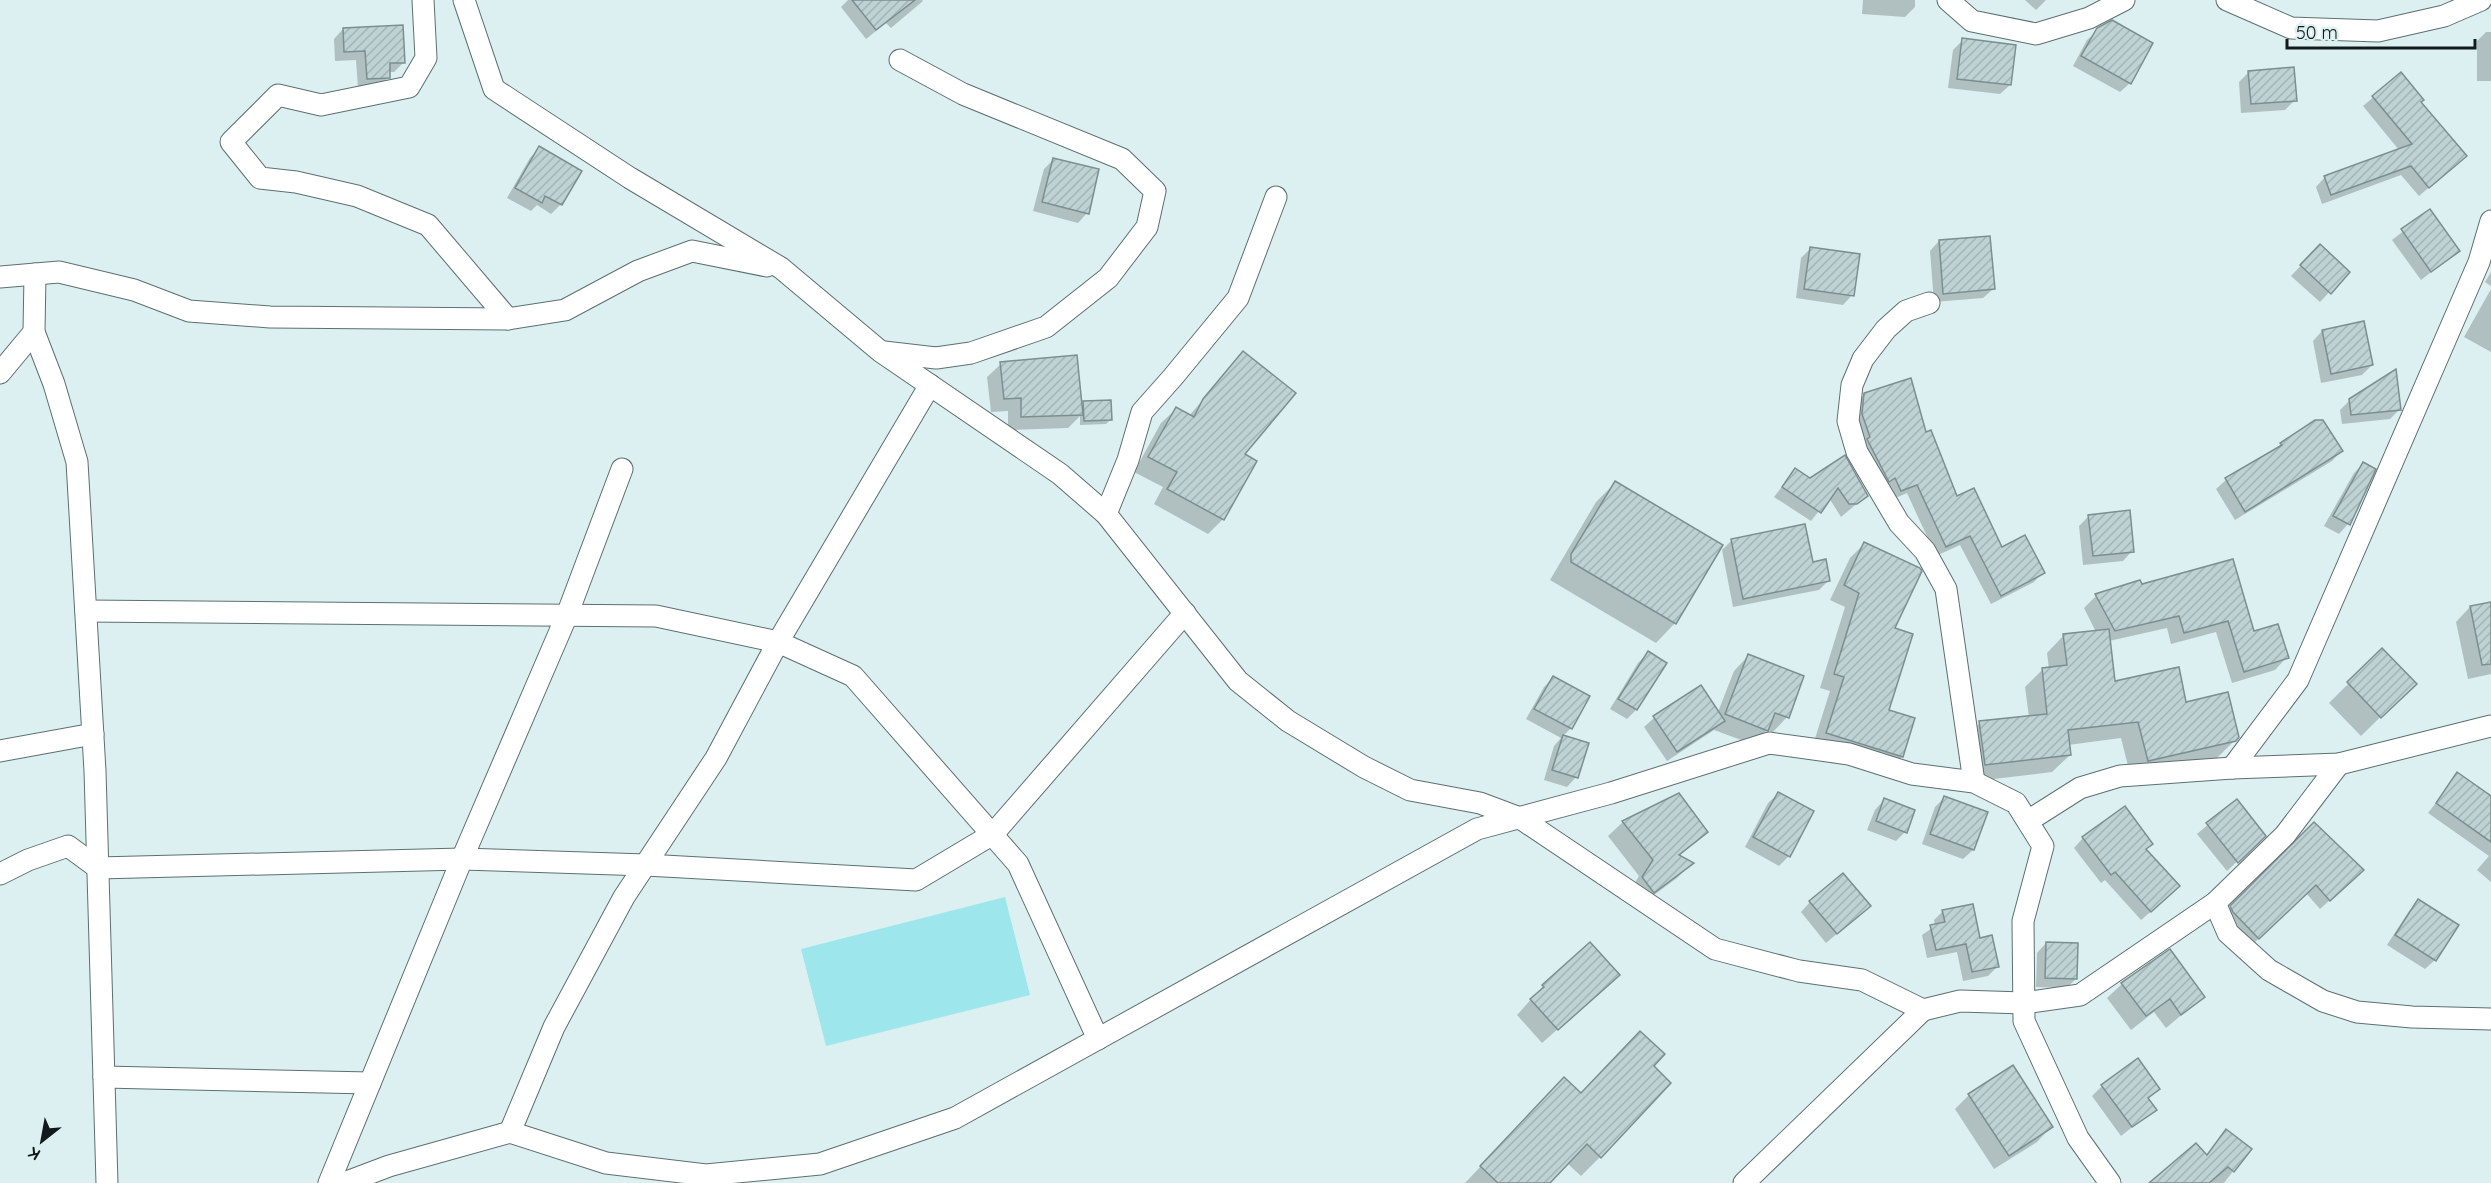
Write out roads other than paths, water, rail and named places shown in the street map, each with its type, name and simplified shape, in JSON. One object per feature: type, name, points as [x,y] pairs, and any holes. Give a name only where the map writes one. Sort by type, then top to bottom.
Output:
[{"type":"street","points":[[423,0],[426,58],[409,87],[321,105],[278,95],[231,141],[260,178],[296,182],[357,196],[428,225],[508,319]]},
{"type":"street","points":[[464,0],[494,89],[630,178],[781,268],[880,351],[1060,474],[1106,514],[1238,681],[1287,721],[1364,767],[1410,790],[1480,803],[1520,818],[1715,949],[1799,971],[1862,980],[1923,1010]]},
{"type":"street","points":[[1948,0],[1972,21],[2036,34],[2088,18],[2124,0]]},
{"type":"street","points":[[2227,0],[2290,28],[2378,31],[2444,16],[2481,0]]},
{"type":"street","points":[[880,351],[936,358],[971,353],[1047,327],[1108,278],[1147,227],[1155,191],[1122,159],[963,94],[900,60]]},
{"type":"street","points":[[1106,514],[1128,460],[1142,412],[1238,298],[1276,197]]},
{"type":"street","points":[[2232,768],[2298,680],[2479,262],[2491,221]]},
{"type":"street","points":[[0,277],[59,272],[123,287],[189,311],[270,317],[508,319],[565,310],[638,271],[692,251],[781,268]]},
{"type":"street","points":[[35,274],[34,332],[54,384],[76,462],[93,735],[106,1183]]},
{"type":"street","points":[[1929,303],[1906,311],[1886,329],[1863,358],[1852,385],[1848,421],[1857,452],[1899,524],[1925,551],[1946,589],[1974,782]]},
{"type":"street","points":[[0,373],[34,332]]},
{"type":"street","points":[[510,1132],[554,1027],[624,897],[716,758],[778,642],[930,386]]},
{"type":"street","points":[[329,1183],[462,859],[567,615],[622,469]]},
{"type":"street","points":[[86,611],[656,616],[778,642],[853,676],[1018,864],[1098,1038]]},
{"type":"street","points":[[0,874],[28,860],[68,846],[98,868],[462,859],[646,865],[916,880],[993,834],[1185,613]]},
{"type":"street","points":[[2028,821],[2080,788],[2120,776],[2232,768],[2339,764],[2491,726]]},
{"type":"street","points":[[0,751],[93,735]]},
{"type":"street","points":[[344,1183],[389,1166],[510,1132],[606,1162],[706,1175],[820,1164],[955,1118],[1477,829],[1611,793],[1769,743],[1849,754],[1912,774],[1974,782],[2016,803],[2043,846],[2023,921],[2024,1021],[2078,1138],[2110,1183]]},
{"type":"street","points":[[1744,1183],[1923,1010],[1960,1001],[2024,1003],[2080,995],[2215,903],[2284,835],[2339,764]]},
{"type":"street","points":[[2215,903],[2228,933],[2269,970],[2323,1001],[2357,1012],[2412,1017],[2491,1019]]},
{"type":"street","points":[[104,1077],[370,1083]]}]
